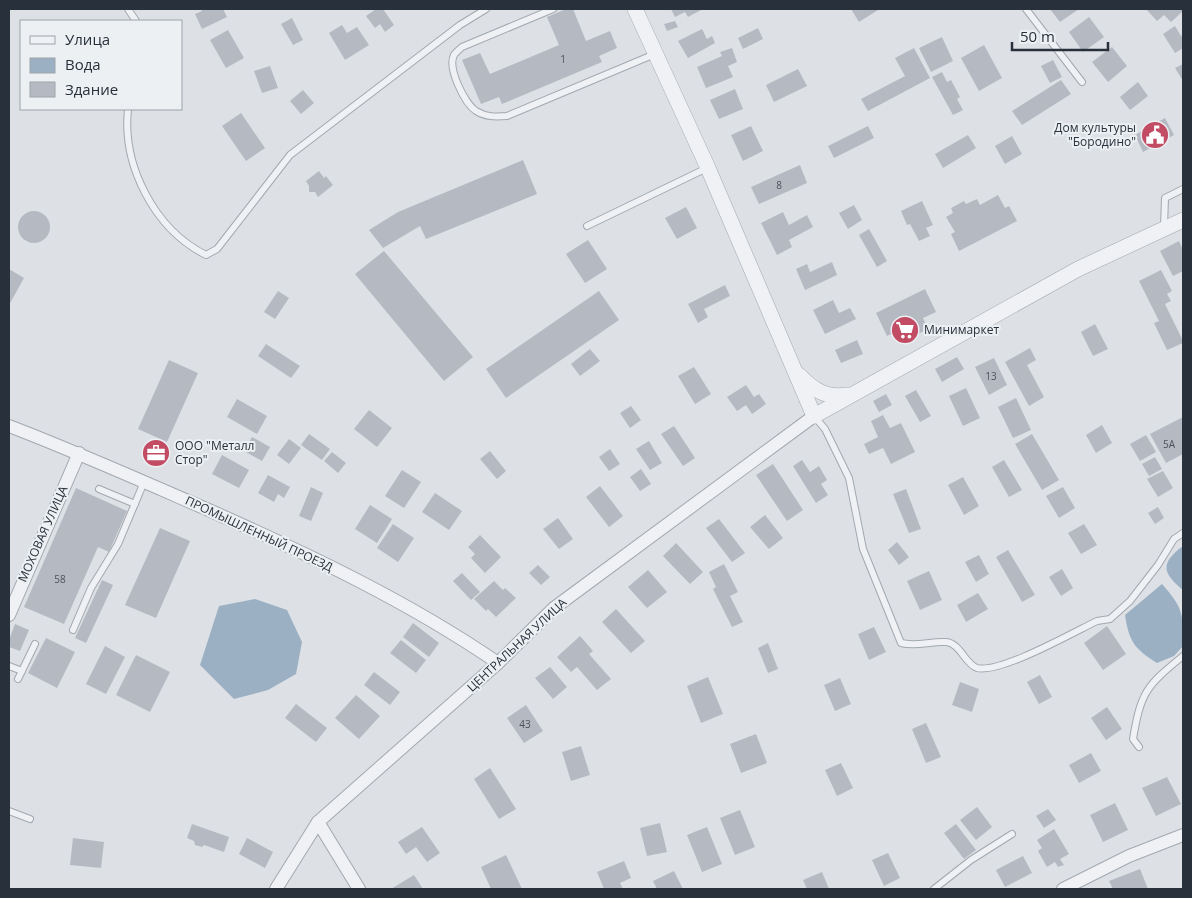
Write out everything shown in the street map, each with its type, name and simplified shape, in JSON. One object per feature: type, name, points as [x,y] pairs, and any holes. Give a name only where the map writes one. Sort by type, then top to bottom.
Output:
[{"type":"street","points":[[635,9],[708,168],[814,416],[855,395],[1078,268],[1164,227],[1183,220]]},
{"type":"street","points":[[794,370],[811,387],[824,394],[834,397],[855,395]]},
{"type":"street","name":"ЦЕНТРАЛЬНАЯ УЛИЦА","points":[[276,889],[318,822],[498,663],[554,608],[814,416]]},
{"type":"street","name":"ПРОМЫШЛЕННЫЙ ПРОЕЗД","points":[[9,426],[79,453],[294,548],[450,630],[498,663]]},
{"type":"street","name":"МОХОВАЯ УЛИЦА","points":[[9,615],[79,453]]},
{"type":"street","points":[[318,822],[359,889]]},
{"type":"street","points":[[1063,889],[1129,856],[1183,835]]},
{"type":"lane","points":[[128,9],[135,20]]},
{"type":"lane","points":[[128,110],[128,146],[141,183],[168,226],[196,250],[206,254],[217,249],[290,155],[460,25],[486,9]]},
{"type":"lane","points":[[553,9],[462,47],[453,56],[452,68],[467,104],[477,112],[491,118],[506,116],[656,53]]},
{"type":"lane","points":[[1026,9],[1082,82]]},
{"type":"lane","points":[[587,226],[708,168]]},
{"type":"lane","points":[[1164,227],[1166,198],[1183,189]]},
{"type":"lane","points":[[814,416],[826,429],[849,478],[863,549],[900,643],[912,646],[948,642],[957,648],[975,668],[982,669],[1018,660],[1097,621],[1110,619],[1142,587],[1174,539],[1183,533]]},
{"type":"lane","points":[[73,630],[92,588],[118,544],[144,482]]},
{"type":"lane","points":[[99,489],[135,504]]},
{"type":"lane","points":[[18,679],[35,644]]},
{"type":"lane","points":[[1140,747],[1134,739],[1144,694],[1156,678],[1183,656]]},
{"type":"lane","points":[[9,666],[22,671]]},
{"type":"lane","points":[[9,811],[30,819]]},
{"type":"lane","points":[[934,889],[971,860],[1012,834]]},
{"type":"water","points":[[1183,546],[1183,590],[1171,578],[1166,568],[1170,558]]},
{"type":"water","points":[[1162,584],[1175,600],[1181,612],[1183,646],[1174,656],[1157,663],[1134,644],[1125,615]]},
{"type":"water","points":[[255,599],[287,610],[302,642],[296,674],[268,690],[234,699],[200,665],[219,606]]},
{"type":"building","points":[[201,9],[223,9],[227,17],[202,29],[195,14],[202,11]]},
{"type":"building","points":[[376,9],[383,9],[394,25],[385,32],[380,24],[375,28],[366,16]]},
{"type":"building","points":[[566,9],[573,9],[586,41],[610,31],[617,48],[599,56],[602,62],[502,104],[499,97],[481,104],[462,60],[480,53],[490,74],[559,45],[547,17]]},
{"type":"building","points":[[671,9],[701,10],[688,17],[685,12],[675,17]]},
{"type":"building","points":[[851,9],[877,9],[878,10],[859,22]]},
{"type":"building","points":[[1050,9],[1079,9],[1060,22]]},
{"type":"building","points":[[1146,9],[1183,9],[1183,11],[1171,22],[1164,15],[1157,21]]},
{"type":"building","points":[[1089,17],[1104,37],[1083,52],[1069,32]]},
{"type":"building","points":[[292,18],[303,40],[293,45],[281,24]]},
{"type":"building","points":[[675,21],[678,27],[667,31],[664,24]]},
{"type":"building","points":[[342,25],[347,33],[357,27],[369,45],[345,60],[329,33]]},
{"type":"building","points":[[1175,26],[1181,36],[1183,35],[1183,48],[1175,53],[1163,34]]},
{"type":"building","points":[[758,28],[763,39],[743,49],[738,38]]},
{"type":"building","points":[[702,29],[707,39],[712,36],[715,43],[688,58],[678,41]]},
{"type":"building","points":[[228,30],[244,58],[226,68],[210,40]]},
{"type":"building","points":[[942,37],[953,61],[931,72],[919,48]]},
{"type":"building","points":[[984,45],[1002,78],[979,91],[961,58]]},
{"type":"building","points":[[1112,47],[1127,66],[1108,82],[1092,62]]},
{"type":"building","points":[[732,48],[737,62],[728,66],[733,77],[706,88],[697,67],[722,56],[720,52]]},
{"type":"building","points":[[914,48],[930,78],[868,111],[861,99],[905,76],[895,58]]},
{"type":"building","points":[[1053,60],[1062,77],[1050,83],[1041,66]]},
{"type":"building","points":[[1183,64],[1183,81],[1175,68]]},
{"type":"building","points":[[270,66],[278,88],[262,93],[254,71]]},
{"type":"building","points":[[798,69],[807,86],[774,102],[766,85]]},
{"type":"building","points":[[942,72],[947,82],[951,80],[960,97],[957,99],[963,110],[953,115],[932,77]]},
{"type":"building","points":[[1061,80],[1071,94],[1022,125],[1012,111]]},
{"type":"building","points":[[1138,82],[1148,96],[1130,110],[1120,97]]},
{"type":"building","points":[[735,89],[743,109],[719,119],[710,100]]},
{"type":"building","points":[[303,90],[314,103],[301,114],[290,101]]},
{"type":"building","points":[[241,113],[265,148],[246,161],[222,126]]},
{"type":"building","name":"Дом культуры \"Бородино\"","points":[[1165,118],[1174,135],[1143,152],[1135,135]]},
{"type":"building","points":[[751,126],[763,151],[743,161],[731,135]]},
{"type":"building","points":[[868,126],[874,138],[834,158],[828,146]]},
{"type":"building","points":[[968,135],[976,148],[943,168],[935,154]]},
{"type":"building","points":[[1012,136],[1022,154],[1005,164],[995,146]]},
{"type":"building","points":[[523,160],[537,194],[426,239],[420,226],[383,248],[369,230],[398,212]]},
{"type":"building","points":[[800,165],[807,183],[759,204],[751,187]]},
{"type":"building","points":[[319,171],[333,185],[318,197],[315,192],[309,192],[309,186],[306,181]]},
{"type":"building","points":[[998,195],[1005,208],[1009,206],[1017,221],[959,251],[951,234],[955,232],[946,217],[953,213],[951,208],[964,201],[966,204],[977,199],[980,205]]},
{"type":"building","points":[[922,201],[933,225],[926,228],[930,236],[919,241],[910,224],[907,225],[901,211]]},
{"type":"building","points":[[854,205],[862,220],[848,229],[839,213]]},
{"type":"building","points":[[686,207],[697,228],[677,239],[665,218]]},
{"type":"building","points":[[34,211],[40,212],[45,216],[49,221],[49,233],[45,238],[40,242],[34,243],[28,242],[23,238],[19,233],[18,227],[19,221],[23,216],[28,212]]},
{"type":"building","points":[[783,212],[789,225],[807,215],[813,227],[789,240],[792,247],[777,255],[761,223]]},
{"type":"building","points":[[869,229],[887,261],[877,267],[859,235]]},
{"type":"building","points":[[588,240],[607,269],[585,283],[566,254]]},
{"type":"building","points":[[1179,241],[1183,250],[1183,271],[1173,276],[1160,251]]},
{"type":"building","points":[[384,251],[473,357],[444,381],[355,274]]},
{"type":"building","points":[[832,262],[837,275],[805,290],[796,269],[807,264],[810,272]]},
{"type":"building","points":[[9,269],[24,278],[9,305]]},
{"type":"building","points":[[1161,270],[1172,291],[1167,294],[1171,301],[1165,304],[1183,341],[1183,343],[1167,350],[1154,323],[1159,321],[1139,281]]},
{"type":"building","points":[[725,285],[730,296],[704,309],[708,317],[698,323],[688,304]]},
{"type":"building","points":[[925,289],[936,312],[923,318],[928,329],[900,343],[895,332],[887,336],[876,313]]},
{"type":"building","points":[[278,291],[289,298],[275,319],[264,312]]},
{"type":"building","points":[[599,291],[619,320],[506,398],[486,369]]},
{"type":"building","points":[[833,300],[839,313],[850,308],[856,319],[825,334],[813,310]]},
{"type":"building","points":[[1095,324],[1108,349],[1093,356],[1081,332]]},
{"type":"building","points":[[857,340],[863,354],[841,363],[835,350]]},
{"type":"building","points":[[266,344],[300,366],[291,378],[258,356]]},
{"type":"building","points":[[1030,348],[1036,360],[1027,365],[1044,397],[1029,406],[1005,362]]},
{"type":"building","points":[[590,349],[600,361],[580,376],[571,364]]},
{"type":"building","points":[[957,357],[964,369],[942,382],[935,369]]},
{"type":"building","points":[[994,358],[1007,385],[989,395],[975,367]]},
{"type":"building","points":[[169,360],[198,373],[167,442],[138,429]]},
{"type":"building","points":[[694,367],[711,394],[695,404],[678,376]]},
{"type":"building","points":[[746,385],[754,397],[759,394],[766,404],[752,414],[746,405],[737,411],[727,397]]},
{"type":"building","points":[[966,388],[980,418],[963,426],[949,396]]},
{"type":"building","points":[[916,390],[931,416],[920,422],[905,396]]},
{"type":"building","points":[[886,394],[892,405],[879,412],[873,401]]},
{"type":"building","points":[[1016,398],[1031,430],[1013,438],[998,407]]},
{"type":"building","points":[[237,399],[267,416],[257,434],[227,417]]},
{"type":"building","points":[[631,406],[641,420],[630,428],[620,413]]},
{"type":"building","points":[[369,410],[392,428],[377,447],[354,429]]},
{"type":"building","points":[[883,415],[890,428],[901,423],[915,452],[891,464],[883,448],[869,454],[864,444],[878,437],[871,421]]},
{"type":"building","points":[[1183,417],[1183,454],[1166,463],[1150,434]]},
{"type":"building","points":[[1102,425],[1112,443],[1096,453],[1086,435]]},
{"type":"building","points":[[674,426],[695,458],[683,466],[661,434]]},
{"type":"building","points":[[309,434],[330,449],[322,460],[301,445]]},
{"type":"building","points":[[1032,434],[1059,480],[1042,490],[1015,444]]},
{"type":"building","points":[[1146,435],[1156,452],[1140,461],[1130,444]]},
{"type":"building","points":[[252,437],[270,447],[262,461],[244,451]]},
{"type":"building","points":[[289,439],[301,448],[289,464],[277,455]]},
{"type":"building","points":[[649,441],[662,463],[650,470],[636,449]]},
{"type":"building","points":[[157,442],[163,445],[152,465],[146,462]]},
{"type":"building","points":[[610,449],[620,464],[609,471],[599,457]]},
{"type":"building","points":[[490,451],[506,471],[497,479],[480,459]]},
{"type":"building","points":[[332,452],[346,463],[338,473],[324,461]]},
{"type":"building","points":[[222,455],[249,470],[239,488],[212,474]]},
{"type":"building","points":[[1155,457],[1162,469],[1149,476],[1142,464]]},
{"type":"building","points":[[802,460],[810,472],[819,466],[827,480],[821,484],[828,495],[816,503],[793,466]]},
{"type":"building","points":[[1004,460],[1022,490],[1009,497],[992,467]]},
{"type":"building","points":[[773,464],[803,510],[787,521],[756,475]]},
{"type":"building","points":[[641,469],[651,484],[640,491],[630,477]]},
{"type":"building","points":[[402,470],[421,482],[404,508],[385,496]]},
{"type":"building","points":[[1163,471],[1173,488],[1158,497],[1147,479]]},
{"type":"building","points":[[268,475],[290,487],[284,498],[278,494],[274,502],[258,493]]},
{"type":"building","points":[[963,477],[979,506],[964,515],[948,485]]},
{"type":"building","points":[[600,486],[623,516],[609,527],[586,497]]},
{"type":"building","points":[[311,487],[323,493],[311,521],[299,516]]},
{"type":"building","points":[[1063,487],[1075,508],[1059,518],[1046,496]]},
{"type":"building","points":[[76,488],[127,511],[109,552],[98,547],[64,624],[24,607]]},
{"type":"building","points":[[906,489],[921,529],[909,533],[893,494]]},
{"type":"building","points":[[435,493],[462,511],[449,530],[422,512]]},
{"type":"building","points":[[370,505],[392,519],[377,543],[355,529]]},
{"type":"building","points":[[1158,507],[1164,518],[1155,524],[1148,513]]},
{"type":"building","points":[[765,515],[783,538],[769,549],[750,527]]},
{"type":"building","points":[[558,518],[573,539],[559,549],[543,529]]},
{"type":"building","points":[[719,519],[745,553],[732,562],[706,528]]},
{"type":"building","points":[[393,524],[414,538],[398,562],[377,548]]},
{"type":"building","points":[[1084,524],[1097,545],[1081,554],[1068,533]]},
{"type":"building","points":[[160,528],[190,541],[156,618],[125,605]]},
{"type":"building","points":[[480,535],[501,557],[485,573],[471,558],[475,554],[468,547]]},
{"type":"building","points":[[897,542],[909,557],[899,565],[888,550]]},
{"type":"building","points":[[676,543],[703,572],[690,584],[663,556]]},
{"type":"building","points":[[1008,550],[1035,595],[1022,602],[996,557]]},
{"type":"building","points":[[979,555],[989,574],[976,582],[965,562]]},
{"type":"building","points":[[724,564],[738,592],[730,596],[743,622],[732,627],[713,589],[716,587],[709,572]]},
{"type":"building","points":[[538,565],[550,577],[541,585],[529,573]]},
{"type":"building","points":[[1062,569],[1073,588],[1061,596],[1049,577]]},
{"type":"building","points":[[648,570],[667,592],[647,608],[628,587]]},
{"type":"building","points":[[929,571],[942,600],[920,610],[907,581]]},
{"type":"building","points":[[462,573],[480,592],[471,600],[453,581]]},
{"type":"building","points":[[102,580],[113,585],[86,643],[75,638]]},
{"type":"building","points":[[494,581],[503,590],[505,588],[516,598],[496,617],[488,609],[486,611],[474,599]]},
{"type":"building","points":[[978,593],[988,609],[966,622],[957,605]]},
{"type":"building","points":[[616,609],[645,641],[631,653],[602,622]]},
{"type":"building","points":[[413,623],[439,643],[429,657],[403,637]]},
{"type":"building","points":[[15,624],[29,630],[20,651],[9,647],[9,640]]},
{"type":"building","points":[[1107,626],[1126,654],[1103,670],[1084,643]]},
{"type":"building","points":[[874,627],[886,652],[869,660],[858,634]]},
{"type":"building","points":[[580,636],[593,651],[589,654],[611,679],[597,690],[577,667],[571,672],[557,657]]},
{"type":"building","points":[[46,638],[75,652],[57,688],[28,673]]},
{"type":"building","points":[[401,640],[426,660],[416,673],[390,653]]},
{"type":"building","points":[[768,643],[778,669],[768,673],[758,648]]},
{"type":"building","points":[[105,646],[125,657],[106,694],[86,684]]},
{"type":"building","points":[[136,655],[170,672],[150,712],[116,695]]},
{"type":"building","points":[[550,667],[567,687],[553,699],[535,678]]},
{"type":"building","points":[[374,672],[400,692],[390,705],[364,685]]},
{"type":"building","points":[[1040,675],[1052,697],[1039,704],[1027,682]]},
{"type":"building","points":[[708,677],[723,714],[701,723],[687,686]]},
{"type":"building","points":[[840,678],[851,704],[835,711],[824,685]]},
{"type":"building","points":[[960,682],[979,689],[972,712],[952,705]]},
{"type":"building","points":[[356,695],[380,716],[359,739],[335,718]]},
{"type":"building","points":[[296,704],[327,728],[316,742],[285,718]]},
{"type":"building","points":[[526,705],[543,731],[524,743],[507,718]]},
{"type":"building","points":[[1107,707],[1122,729],[1106,740],[1091,718]]},
{"type":"building","points":[[926,723],[941,757],[926,763],[912,729]]},
{"type":"building","points":[[756,734],[767,763],[741,773],[730,744]]},
{"type":"building","points":[[581,746],[590,775],[571,781],[562,752]]},
{"type":"building","points":[[1091,753],[1101,771],[1079,783],[1069,765]]},
{"type":"building","points":[[841,763],[853,788],[837,796],[825,770]]},
{"type":"building","points":[[490,768],[516,809],[499,819],[474,779]]},
{"type":"building","points":[[1167,777],[1181,804],[1156,816],[1142,788]]},
{"type":"building","points":[[1115,803],[1128,830],[1103,842],[1090,815]]},
{"type":"building","points":[[977,807],[992,827],[976,840],[960,820]]},
{"type":"building","points":[[1048,809],[1056,820],[1044,828],[1036,816]]},
{"type":"building","points":[[740,810],[755,847],[735,855],[720,818]]},
{"type":"building","points":[[660,823],[667,852],[647,856],[640,828]]},
{"type":"building","points":[[192,824],[229,837],[224,852],[204,845],[202,847],[195,845],[194,841],[187,838]]},
{"type":"building","points":[[956,824],[976,850],[964,859],[944,833]]},
{"type":"building","points":[[422,827],[440,853],[427,862],[416,847],[406,854],[398,842]]},
{"type":"building","points":[[707,827],[722,864],[702,872],[687,835]]},
{"type":"building","points":[[1054,829],[1069,854],[1060,859],[1064,865],[1058,867],[1055,862],[1047,867],[1038,851],[1042,848],[1037,840]]},
{"type":"building","points":[[73,838],[104,842],[101,868],[70,865]]},
{"type":"building","points":[[247,838],[273,852],[265,868],[239,854]]},
{"type":"building","points":[[888,853],[900,878],[884,886],[872,860]]},
{"type":"building","points":[[506,855],[522,889],[491,889],[481,867]]},
{"type":"building","points":[[1023,856],[1032,873],[1005,887],[996,870]]},
{"type":"building","points":[[624,861],[631,878],[620,883],[623,889],[604,889],[597,872]]},
{"type":"building","points":[[1140,869],[1148,889],[1113,889],[1109,881]]},
{"type":"building","points":[[674,871],[683,889],[657,889],[653,881]]},
{"type":"building","points":[[822,872],[829,889],[807,889],[803,880]]},
{"type":"building","points":[[414,875],[423,889],[391,889]]},
{"type":"place","name":"Дом культуры \"Бородино\"","points":[[1155,135]]},
{"type":"place","name":"Минимаркет","points":[[905,330]]},
{"type":"place","name":"ООО \"Металл Стор\"","points":[[156,453]]}]
